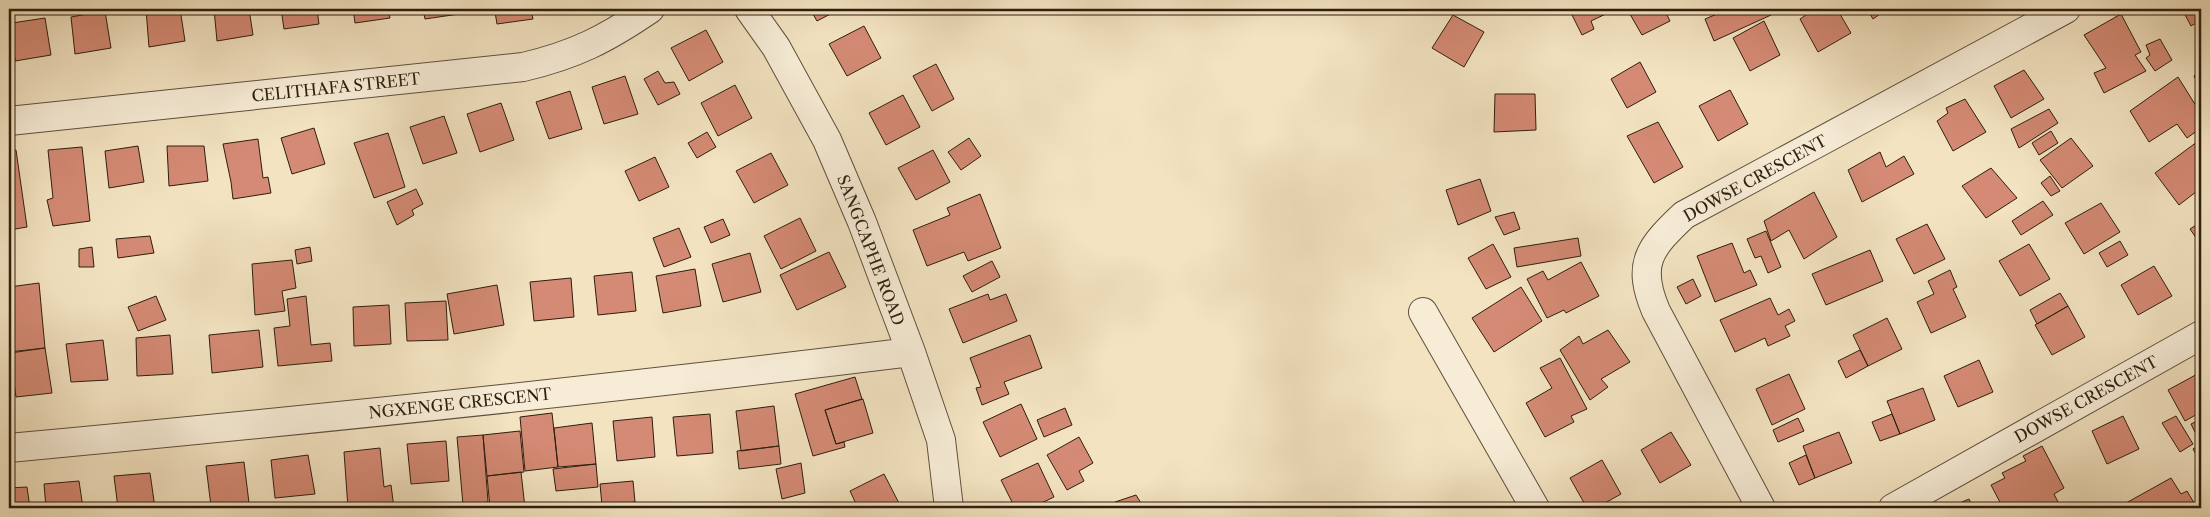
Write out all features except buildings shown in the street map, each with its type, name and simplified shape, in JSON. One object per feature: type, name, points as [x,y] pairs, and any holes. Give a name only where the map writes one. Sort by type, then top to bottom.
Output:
[{"type":"street","name":"CELITHAFA STREET","points":[[9,122],[523,67],[558,59],[590,46],[624,27],[650,9]]},
{"type":"street","name":"SANGCAPHE ROAD","points":[[749,9],[776,47],[827,140],[862,222],[911,352],[941,440],[949,508]]},
{"type":"street","name":"DOWSE CRESCENT","points":[[1761,508],[1648,291],[1645,276],[1646,264],[1653,249],[1664,233],[1684,215],[2066,9]]},
{"type":"street","points":[[1423,312],[1535,508]]},
{"type":"street","name":"DOWSE CRESCENT","points":[[1893,508],[2201,335]]},
{"type":"street","name":"NGXENGE CRESCENT","points":[[9,448],[282,423],[750,372],[911,352]]}]
